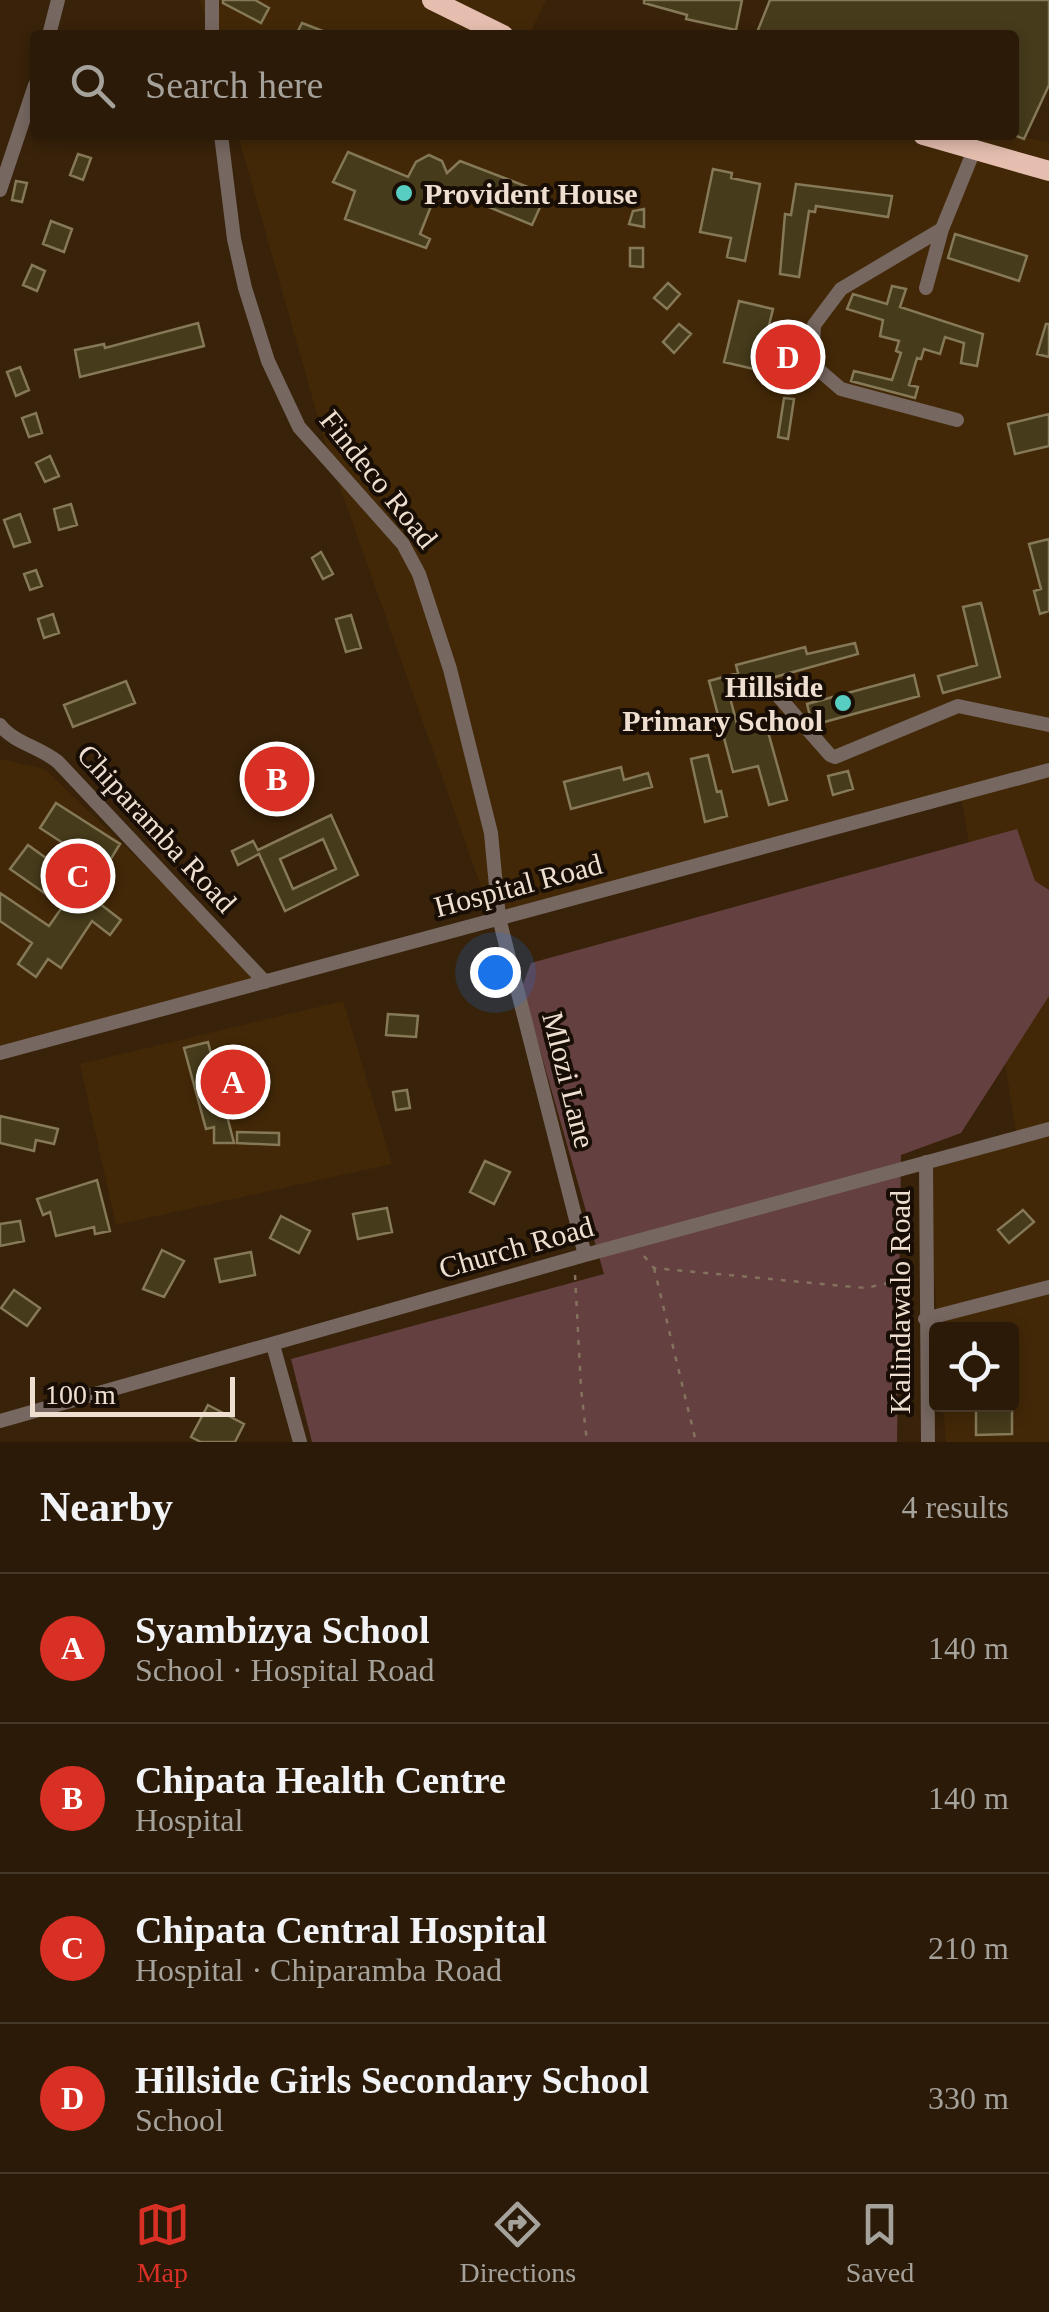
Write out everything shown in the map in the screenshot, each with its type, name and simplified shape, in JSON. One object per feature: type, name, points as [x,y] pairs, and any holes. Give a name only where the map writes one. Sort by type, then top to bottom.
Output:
[{"type":"highway","points":[[432,0],[493,30]]},
{"type":"highway","points":[[942,140],[1049,171]]},
{"type":"street","points":[[50,30],[58,0]]},
{"type":"street","points":[[212,0],[212,30]]},
{"type":"street","points":[[0,190],[30,100]]},
{"type":"street","name":"Findeco Road","points":[[222,140],[234,239],[268,361],[299,427],[403,544],[419,574],[450,669],[491,833],[499,918]]},
{"type":"street","points":[[926,288],[942,229],[975,148]]},
{"type":"street","points":[[942,229],[842,289],[814,325],[812,364],[842,388],[957,420]]},
{"type":"street","points":[[779,698],[830,756],[836,757],[958,706],[1049,726]]},
{"type":"street","name":"Chiparamba Road","points":[[3,732],[32,744],[58,762],[265,982]]},
{"type":"street","name":"Hospital Road","points":[[0,1053],[1049,770]]},
{"type":"street","name":"Mlozi Lane","points":[[499,918],[580,1257]]},
{"type":"street","name":"Church Road","points":[[0,1421],[1049,1129]]},
{"type":"street","name":"Kalindawalo Road","points":[[926,1162],[928,1442]]},
{"type":"street","points":[[925,1319],[1049,1288]]},
{"type":"street","points":[[273,1346],[300,1442]]},
{"type":"path","points":[[636,1241],[654,1268],[696,1442]]},
{"type":"path","points":[[580,1257],[580,1388],[587,1442]]},
{"type":"path","points":[[654,1268],[865,1288],[925,1276]]},
{"type":"shaded area","points":[[200,0],[546,0],[534,30],[209,30]]},
{"type":"shaded area","points":[[1019,137],[1049,142],[1049,1442],[946,1442],[944,1412],[1019,1412],[1019,1322],[937,1322],[926,1162],[1017,1137],[961,794],[492,918],[328,453],[239,140],[1019,140]]},
{"type":"shaded area","points":[[0,759],[45,769],[265,982],[0,1046]]},
{"type":"shaded area","points":[[1017,829],[1035,881],[1049,890],[1049,996],[961,1133],[901,1155],[897,1442],[312,1442],[291,1359],[604,1274],[522,987],[531,963]]},
{"type":"shaded area","points":[[343,1001],[392,1164],[116,1225],[80,1064]]},
{"type":"building","points":[[223,0],[255,0],[269,8],[261,23]]},
{"type":"building","points":[[644,0],[742,0],[736,30],[686,19],[687,15]]},
{"type":"building","points":[[770,0],[1049,0],[1049,85],[1024,139],[1019,137],[1019,30],[758,30]]},
{"type":"building","points":[[302,23],[320,30],[298,30]]},
{"type":"building","points":[[348,152],[408,177],[416,162],[429,155],[442,161],[447,173],[460,161],[546,194],[532,225],[439,186],[420,234],[430,239],[426,248],[345,219],[355,191],[333,182]]},
{"type":"building","points":[[78,154],[91,158],[83,180],[70,175]]},
{"type":"building","points":[[713,169],[732,173],[731,178],[760,184],[745,261],[727,257],[731,238],[700,232]]},
{"type":"building","points":[[16,181],[27,183],[22,202],[12,200]]},
{"type":"building","points":[[796,184],[892,196],[888,217],[816,206],[815,212],[809,211],[799,277],[780,274],[785,214],[791,215]]},
{"type":"building","points":[[644,209],[644,227],[629,224],[633,211]]},
{"type":"building","points":[[51,221],[72,229],[64,252],[43,244]]},
{"type":"building","points":[[955,234],[1027,256],[1019,281],[948,258]]},
{"type":"building","points":[[630,248],[643,248],[643,267],[630,266]]},
{"type":"building","points":[[32,265],[45,271],[37,291],[23,285]]},
{"type":"building","points":[[668,283],[680,294],[667,309],[654,298]]},
{"type":"building","points":[[892,286],[906,289],[900,307],[983,334],[977,366],[961,363],[964,343],[945,337],[940,354],[924,349],[921,359],[917,358],[909,385],[918,387],[915,398],[851,381],[854,371],[892,380],[901,353],[896,351],[899,341],[880,336],[883,320],[847,309],[853,294],[887,304]]},
{"type":"building","points":[[739,301],[773,309],[758,370],[724,362]]},
{"type":"building","points":[[198,323],[204,346],[80,377],[75,350],[104,344],[105,348]]},
{"type":"building","points":[[679,324],[691,334],[674,353],[663,342]]},
{"type":"building","points":[[1049,324],[1049,357],[1037,354]]},
{"type":"building","points":[[785,355],[797,357],[789,392],[777,390]]},
{"type":"building","points":[[20,367],[29,390],[16,396],[7,372]]},
{"type":"building","points":[[784,398],[794,399],[788,439],[778,437]]},
{"type":"building","points":[[36,413],[42,433],[29,437],[22,418]]},
{"type":"building","points":[[1049,414],[1049,446],[1015,454],[1008,424]]},
{"type":"building","points":[[50,456],[59,476],[45,482],[36,463]]},
{"type":"building","points":[[71,504],[77,525],[59,530],[54,509]]},
{"type":"building","points":[[20,514],[30,542],[14,547],[4,520]]},
{"type":"building","points":[[1049,539],[1049,611],[1040,614],[1034,591],[1041,589],[1029,544]]},
{"type":"building","points":[[321,552],[333,574],[323,579],[312,558]]},
{"type":"building","points":[[36,570],[42,586],[30,590],[24,574]]},
{"type":"building","points":[[981,603],[1000,677],[943,693],[938,676],[977,665],[963,607]]},
{"type":"building","points":[[53,614],[59,633],[44,638],[38,619]]},
{"type":"building","points":[[351,615],[361,648],[346,652],[336,619]]},
{"type":"building","points":[[855,643],[858,654],[728,690],[738,728],[765,721],[787,800],[769,805],[758,766],[733,772],[709,681],[738,673],[736,665],[805,647],[807,654]]},
{"type":"building","points":[[914,675],[919,696],[817,724],[810,716],[807,704]]},
{"type":"building","points":[[126,681],[135,703],[73,727],[64,705]]},
{"type":"building","points":[[708,755],[727,816],[705,822],[691,759]]},
{"type":"building","points":[[621,767],[624,780],[648,773],[652,787],[571,809],[564,782]]},
{"type":"building","points":[[848,771],[853,789],[833,795],[828,776]]},
{"type":"building","points":[[56,803],[120,844],[104,870],[40,828]]},
{"type":"building","points":[[331,815],[358,875],[285,911],[259,854],[238,865],[232,851],[253,841],[258,850]],"holes":[[[323,839],[336,869],[293,889],[280,859]]]},
{"type":"building","points":[[28,845],[89,889],[86,893],[121,920],[110,935],[92,921],[61,968],[48,959],[36,977],[18,964],[32,943],[0,921],[0,893],[49,926],[63,906],[10,869]]},
{"type":"building","points":[[388,1014],[418,1016],[416,1037],[386,1035]]},
{"type":"building","points":[[208,1042],[234,1143],[214,1143],[214,1127],[206,1129],[184,1048]]},
{"type":"building","points":[[241,1075],[265,1076],[260,1102],[239,1100]]},
{"type":"building","points":[[407,1090],[410,1108],[396,1110],[393,1092]]},
{"type":"building","points":[[0,1116],[58,1129],[54,1144],[36,1140],[34,1151],[0,1143]]},
{"type":"building","points":[[237,1132],[279,1133],[279,1145],[237,1143]]},
{"type":"building","points":[[485,1161],[510,1172],[494,1204],[470,1192]]},
{"type":"building","points":[[97,1180],[110,1231],[95,1234],[94,1227],[56,1236],[50,1212],[43,1215],[37,1199]]},
{"type":"building","points":[[387,1208],[392,1232],[358,1239],[353,1214]]},
{"type":"building","points":[[1023,1210],[1034,1222],[1009,1243],[998,1230]]},
{"type":"building","points":[[281,1216],[310,1231],[299,1253],[270,1238]]},
{"type":"building","points":[[20,1221],[24,1241],[0,1246],[0,1224]]},
{"type":"building","points":[[162,1250],[184,1261],[164,1297],[143,1289]]},
{"type":"building","points":[[251,1252],[255,1275],[220,1282],[215,1259]]},
{"type":"building","points":[[14,1290],[40,1308],[27,1326],[1,1308]]},
{"type":"building","points":[[208,1405],[244,1424],[235,1442],[201,1442],[191,1437]]},
{"type":"building","points":[[976,1412],[1012,1412],[1012,1434],[976,1435]]},
{"type":"place","name":"Provident House","points":[[404,193]]},
{"type":"place","name":"Hillside Girls Secondary School","points":[[788,357]]},
{"type":"place","name":"Hillside Primary School","points":[[843,703]]},
{"type":"place","name":"Chipata Health Centre","points":[[277,779]]},
{"type":"place","name":"Chipata Central Hospital","points":[[78,876]]},
{"type":"place","name":"Syambizya School","points":[[233,1082]]}]
